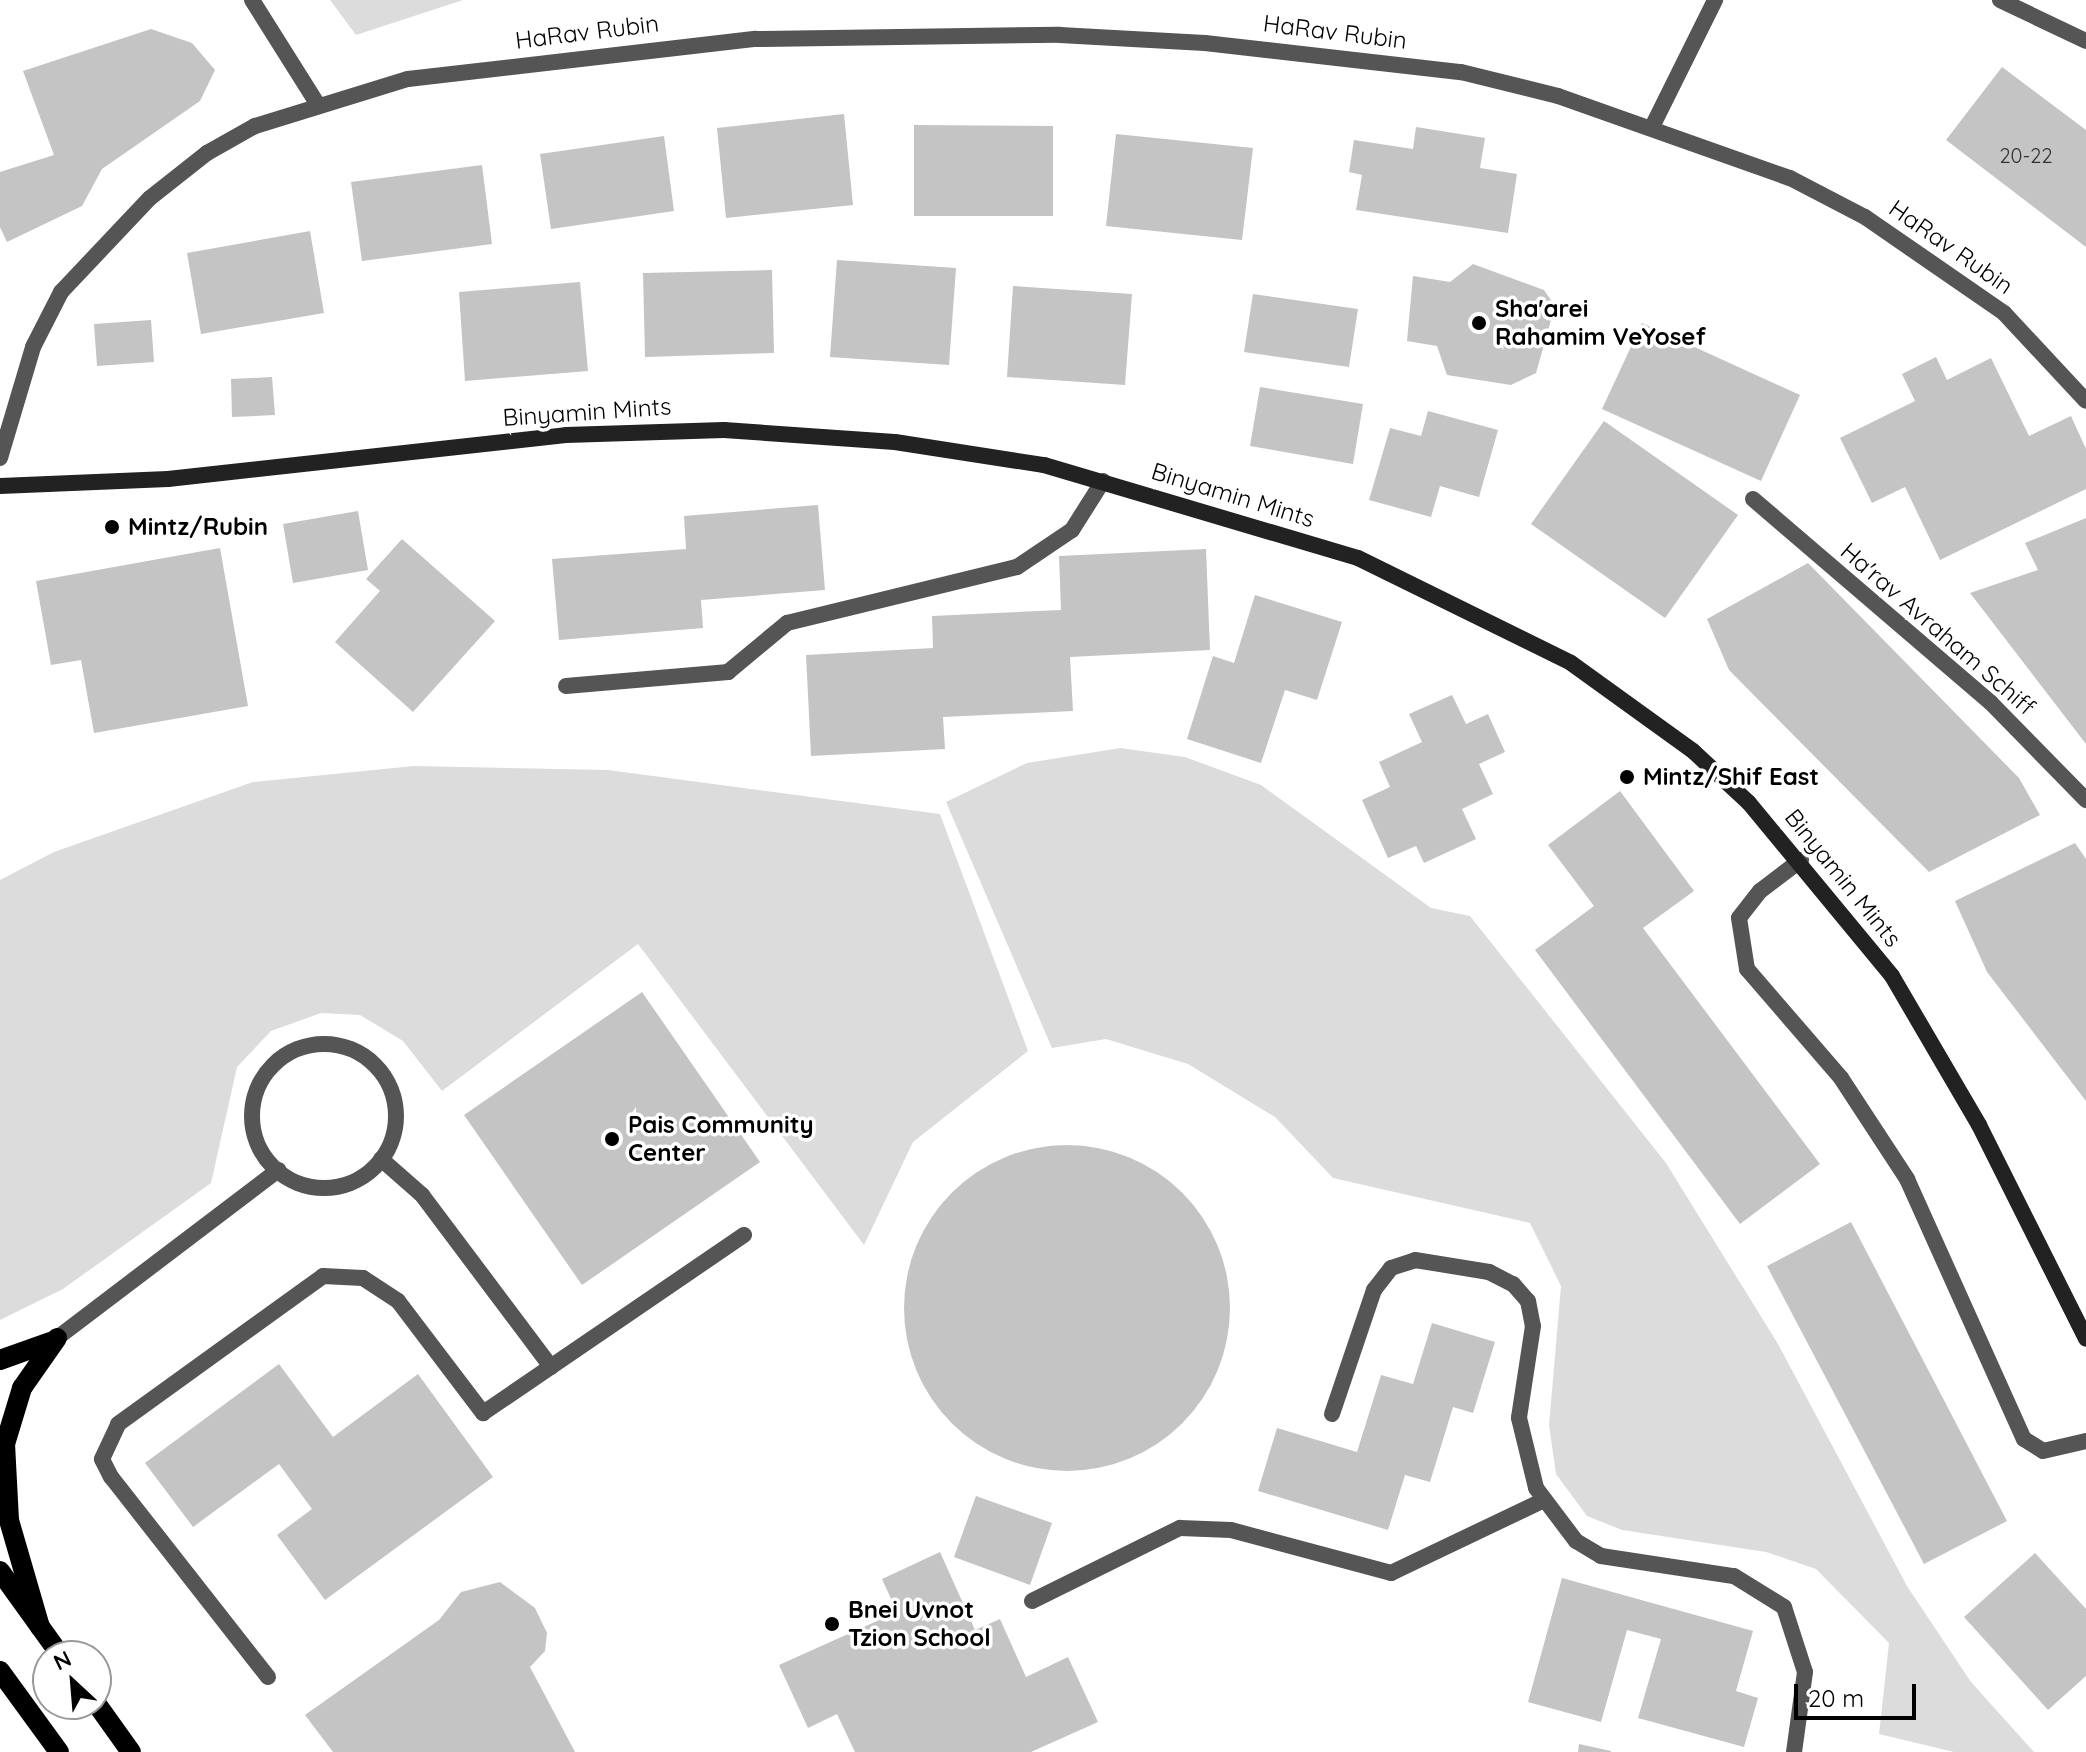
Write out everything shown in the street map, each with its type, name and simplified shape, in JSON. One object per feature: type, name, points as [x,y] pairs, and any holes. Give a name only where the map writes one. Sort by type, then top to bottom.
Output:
[{"type":"main road","points":[[0,1360],[57,1338]]},
{"type":"main road","points":[[40,1627],[9,1520],[5,1444],[22,1388],[57,1338]]},
{"type":"main road","points":[[0,1571],[49,1640]]},
{"type":"main road","points":[[0,1671],[59,1752]]},
{"type":"main road","points":[[108,1720],[131,1752]]},
{"type":"street","points":[[252,0],[318,105]]},
{"type":"street","points":[[1653,125],[1715,0]]},
{"type":"street","points":[[2000,0],[2086,41]]},
{"type":"street","name":"HaRav Rubin","points":[[0,458],[33,347],[61,292],[103,244],[207,153],[318,105],[408,79],[640,48],[1060,35],[1331,53],[1461,72],[1653,125],[1790,178],[1865,217],[2004,313],[2086,401]]},
{"type":"street","name":"Binyamin Mints","points":[[0,486],[168,479],[655,429],[895,442],[1103,481],[1358,558],[1496,622],[1571,663],[1693,751],[1801,860],[1906,1000],[1979,1125],[2086,1339]]},
{"type":"street","points":[[566,686],[728,672],[755,642],[787,623],[1017,567],[1072,530],[1103,481]]},
{"type":"street","name":"Ha'rav Avraham Schiff","points":[[1753,499],[1991,703],[2086,800]]},
{"type":"street","points":[[1801,860],[1760,891],[1739,918],[1737,943],[1747,969],[1841,1078],[1907,1179],[2024,1439],[2043,1451],[2086,1441]]},
{"type":"street","points":[[335,1044],[359,1052],[392,1088],[396,1124],[381,1159],[353,1182],[316,1188],[278,1170],[253,1130],[261,1081],[298,1048],[335,1044]]},
{"type":"street","points":[[381,1159],[422,1195],[551,1367]]},
{"type":"street","points":[[57,1338],[278,1170]]},
{"type":"street","points":[[268,1677],[111,1477],[102,1459],[118,1424],[323,1276],[363,1278],[398,1301],[483,1413],[744,1235]]},
{"type":"street","points":[[1332,1414],[1374,1290],[1391,1268],[1415,1260],[1489,1272],[1528,1301],[1531,1357],[1519,1418],[1523,1454],[1544,1500],[1576,1541],[1601,1556],[1734,1576],[1784,1607],[1805,1672],[1794,1752]]},
{"type":"street","points":[[1032,1601],[1180,1528],[1231,1530],[1391,1573],[1544,1500]]},
{"type":"shaded area","points":[[330,0],[463,0],[356,35]]},
{"type":"shaded area","points":[[1120,748],[1185,757],[1261,785],[1431,908],[1470,916],[1666,1163],[1778,1344],[1907,1586],[1971,1682],[2034,1752],[1954,1752],[1879,1734],[1889,1643],[1816,1569],[1766,1552],[1622,1530],[1587,1516],[1556,1474],[1549,1425],[1561,1286],[1530,1223],[1333,1178],[1275,1117],[1188,1064],[1106,1039],[1052,1048],[946,802],[1027,763]]},
{"type":"shaded area","points":[[414,766],[608,770],[940,814],[1028,1051],[913,1142],[864,1245],[638,944],[442,1091],[403,1041],[360,1015],[321,1013],[271,1031],[237,1067],[211,1183],[63,1289],[0,1320],[0,880],[54,852],[253,782]]},
{"type":"building","points":[[151,29],[192,43],[215,70],[200,101],[102,169],[82,206],[7,242],[0,227],[0,172],[54,155],[23,71]]},
{"type":"building","points":[[2002,67],[2086,130],[2086,247],[1946,140]]},
{"type":"building","points":[[844,114],[853,205],[726,218],[717,128]]},
{"type":"building","points":[[914,125],[1053,126],[1053,216],[914,216]]},
{"type":"building","points":[[1416,127],[1485,138],[1480,168],[1517,174],[1508,233],[1356,210],[1362,175],[1349,172],[1354,140],[1413,149]]},
{"type":"building","points":[[1116,134],[1253,148],[1242,240],[1106,226]]},
{"type":"building","points":[[664,136],[674,211],[551,229],[540,154]]},
{"type":"building","points":[[482,165],[492,244],[362,261],[351,182]]},
{"type":"building","points":[[310,231],[324,313],[201,334],[187,253]]},
{"type":"building","points":[[837,260],[956,268],[949,365],[830,357]]},
{"type":"building","name":"Sha'arei Rahamim VeYosef","points":[[1473,264],[1544,290],[1555,306],[1536,373],[1511,385],[1447,375],[1437,346],[1407,341],[1413,276],[1450,282]]},
{"type":"building","points":[[772,270],[774,353],[645,357],[643,273]]},
{"type":"building","points":[[580,282],[588,371],[465,381],[459,292]]},
{"type":"building","points":[[1013,286],[1132,294],[1125,385],[1007,377]]},
{"type":"building","points":[[1253,294],[1358,309],[1349,367],[1244,352]]},
{"type":"building","points":[[151,320],[154,362],[97,366],[94,324]]},
{"type":"building","points":[[1642,323],[1800,395],[1761,481],[1602,409]]},
{"type":"building","points":[[1936,357],[1947,380],[1991,358],[2029,436],[2071,416],[2086,449],[2086,489],[1940,560],[1905,487],[1872,503],[1840,438],[1915,401],[1902,374]]},
{"type":"building","points":[[272,377],[275,415],[232,417],[231,379]]},
{"type":"building","points":[[1260,387],[1363,404],[1353,464],[1250,446]]},
{"type":"building","points":[[1428,411],[1498,430],[1479,497],[1440,486],[1431,517],[1369,500],[1390,428],[1421,436]]},
{"type":"building","points":[[1604,421],[1738,515],[1665,618],[1531,524]]},
{"type":"building","points":[[818,505],[825,590],[701,600],[703,628],[559,640],[552,559],[686,549],[684,516]]},
{"type":"building","points":[[358,511],[368,570],[293,583],[283,524]]},
{"type":"building","points":[[2086,518],[2086,744],[1970,593],[2038,570],[2025,543]]},
{"type":"building","points":[[402,539],[495,621],[413,712],[335,642],[380,591],[366,579]]},
{"type":"building","points":[[220,548],[248,706],[94,733],[81,660],[51,665],[36,581]]},
{"type":"building","points":[[1206,549],[1210,650],[1070,657],[1073,711],[943,717],[945,749],[811,756],[806,655],[933,648],[932,616],[1061,610],[1059,556]]},
{"type":"building","points":[[1808,563],[2019,778],[2040,815],[1929,872],[1729,670],[1707,619]]},
{"type":"building","points":[[1255,595],[1342,622],[1317,700],[1285,690],[1261,763],[1187,739],[1213,656],[1234,663]]},
{"type":"building","points":[[1452,695],[1466,724],[1488,714],[1505,752],[1479,764],[1493,794],[1462,809],[1476,839],[1424,863],[1416,846],[1388,858],[1362,800],[1390,787],[1379,762],[1422,742],[1409,714]]},
{"type":"building","points":[[1620,791],[1694,891],[1643,928],[1820,1164],[1740,1224],[1535,950],[1594,906],[1548,845]]},
{"type":"building","points":[[2075,843],[2086,859],[2086,1101],[1987,972],[1955,901]]},
{"type":"building","name":"Pais Community Center","points":[[642,992],[760,1162],[582,1285],[464,1115]]},
{"type":"building","points":[[1067,1145],[1099,1148],[1129,1158],[1157,1173],[1182,1193],[1202,1218],[1217,1246],[1227,1276],[1230,1308],[1227,1340],[1217,1370],[1202,1398],[1182,1423],[1157,1443],[1129,1458],[1099,1468],[1067,1471],[1035,1468],[1005,1458],[977,1443],[952,1423],[932,1398],[917,1370],[907,1340],[904,1308],[907,1276],[917,1246],[932,1218],[952,1193],[977,1173],[1005,1158],[1035,1148]]},
{"type":"building","points":[[1851,1222],[2007,1521],[1924,1564],[1767,1266]]},
{"type":"building","points":[[1432,1323],[1495,1342],[1473,1413],[1453,1407],[1430,1482],[1405,1475],[1388,1530],[1258,1491],[1277,1428],[1357,1452],[1381,1375],[1413,1384]]},
{"type":"building","points":[[279,1364],[333,1437],[418,1374],[493,1477],[325,1600],[277,1535],[312,1509],[279,1464],[193,1527],[145,1463]]},
{"type":"building","points":[[976,1496],[1052,1523],[1030,1585],[954,1557]]},
{"type":"building","points":[[940,1552],[975,1630],[1000,1619],[1026,1677],[1068,1657],[1098,1722],[1031,1752],[855,1752],[837,1714],[808,1728],[779,1665],[897,1612],[882,1579]]},
{"type":"building","points":[[2035,1553],[2086,1609],[2086,1676],[2048,1710],[1964,1617]]},
{"type":"building","points":[[1562,1578],[1753,1631],[1736,1691],[1758,1698],[1744,1747],[1638,1718],[1661,1639],[1627,1630],[1601,1722],[1528,1702]]},
{"type":"building","points":[[500,1582],[535,1608],[547,1633],[545,1651],[530,1667],[575,1752],[333,1752],[305,1715],[439,1620],[461,1592]]},
{"type":"building","points":[[1579,1744],[1611,1751],[1611,1752],[1578,1752]]},
{"type":"place","name":"Sha'arei Rahamim VeYosef","points":[[1479,323]]},
{"type":"place","name":"Mintz/Rubin","points":[[112,527]]},
{"type":"place","name":"Mintz/Shif East","points":[[1627,777]]},
{"type":"place","name":"Pais Community Center","points":[[612,1139]]},
{"type":"place","name":"Bnei Uvnot Tzion School","points":[[832,1624]]}]
